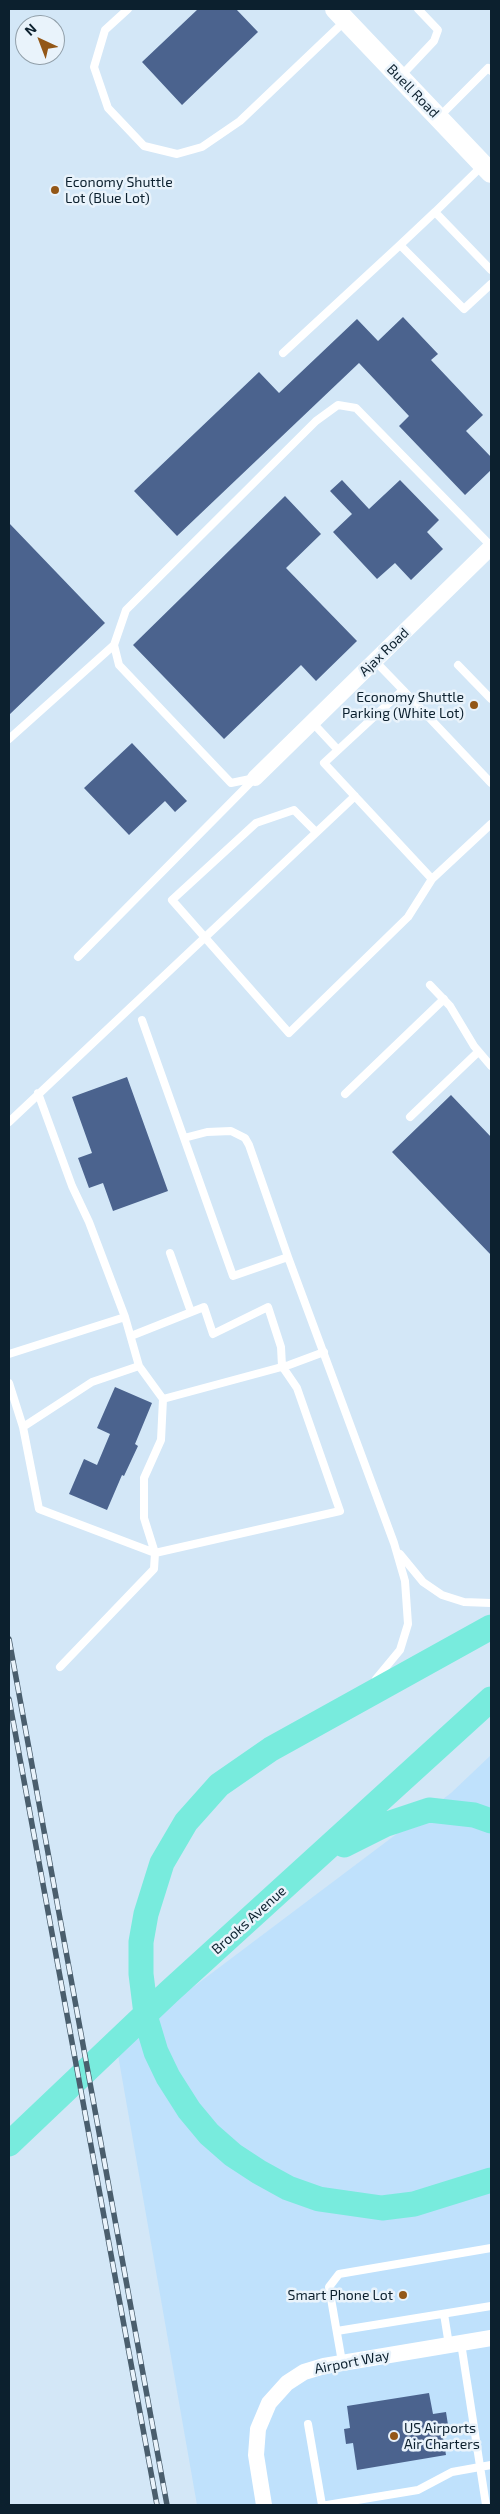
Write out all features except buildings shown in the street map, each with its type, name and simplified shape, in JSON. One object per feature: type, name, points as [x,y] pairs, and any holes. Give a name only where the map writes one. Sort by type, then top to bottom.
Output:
[{"type":"main road","points":[[491,1627],[244,1766],[207,1797],[186,1822],[162,1863],[146,1914],[141,1958],[143,2006],[156,2052],[177,2092],[198,2122],[232,2155],[273,2180],[318,2199],[365,2207],[398,2208],[447,2195],[491,2180]]},
{"type":"main road","name":"Brooks Avenue","points":[[9,2144],[169,1992],[491,1699]]},
{"type":"main road","points":[[300,1874],[350,1842],[415,1814],[429,1810],[474,1815],[491,1821]]},
{"type":"street","name":"Buell Road","points":[[340,14],[487,169]]},
{"type":"street","name":"Ajax Road","points":[[255,778],[491,547]]},
{"type":"street","name":"Airport Way","points":[[264,2505],[256,2446],[264,2412],[274,2396],[291,2380],[314,2369],[342,2362],[491,2338]]},
{"type":"lane","points":[[128,9],[105,30],[94,67],[108,108],[138,140],[144,146],[176,154],[202,147],[240,121],[340,14]]},
{"type":"lane","points":[[400,77],[434,42],[438,30],[418,9]]},
{"type":"lane","points":[[438,118],[488,68],[491,71]]},
{"type":"lane","points":[[283,352],[435,212],[487,169]]},
{"type":"lane","points":[[435,212],[491,270]]},
{"type":"lane","points":[[400,245],[464,310],[491,284]]},
{"type":"lane","points":[[9,740],[114,645],[126,610],[316,420],[338,405],[356,408],[491,547]]},
{"type":"lane","points":[[114,645],[119,665],[232,783],[255,778]]},
{"type":"lane","points":[[375,661],[491,783]]},
{"type":"lane","points":[[458,665],[491,699]]},
{"type":"lane","points":[[403,690],[324,763],[432,879]]},
{"type":"lane","points":[[312,722],[338,750]]},
{"type":"lane","points":[[78,957],[255,778]]},
{"type":"lane","points":[[9,1122],[355,796]]},
{"type":"lane","points":[[316,832],[294,810],[256,823],[172,900],[290,1033],[408,917],[432,879],[491,824]]},
{"type":"lane","points":[[430,985],[456,1014],[478,1052],[491,1066]]},
{"type":"lane","points":[[345,1094],[444,999]]},
{"type":"lane","points":[[142,1020],[233,1276],[288,1257]]},
{"type":"lane","points":[[410,1117],[478,1052]]},
{"type":"lane","points":[[38,1094],[72,1186],[89,1222],[125,1317],[139,1366],[163,1399],[161,1440],[144,1478],[144,1518],[155,1553],[154,1569],[60,1667]]},
{"type":"lane","points":[[184,1138],[223,1130],[239,1134],[245,1138],[253,1152],[288,1257],[394,1543],[407,1594],[409,1616],[404,1641],[394,1659],[381,1675],[334,1715]]},
{"type":"lane","points":[[170,1253],[192,1312]]},
{"type":"lane","points":[[9,1383],[23,1427],[39,1509],[155,1553],[340,1511],[297,1388],[282,1366],[281,1347],[268,1307],[213,1334],[204,1307],[131,1336]]},
{"type":"lane","points":[[9,1354],[125,1317]]},
{"type":"lane","points":[[163,1399],[282,1366],[324,1352]]},
{"type":"lane","points":[[23,1427],[92,1382],[139,1366]]},
{"type":"lane","points":[[394,1543],[417,1575],[436,1592],[464,1602],[491,1602]]},
{"type":"lane","points":[[342,2362],[329,2287],[339,2274],[491,2248]]},
{"type":"lane","points":[[337,2331],[491,2306]]},
{"type":"lane","points":[[444,2314],[455,2344],[486,2505]]},
{"type":"lane","points":[[308,2424],[322,2505]]},
{"type":"lane","points":[[327,2505],[418,2490],[452,2472],[491,2465]]},
{"type":"shaded area","points":[[491,1755],[491,2505],[197,2505],[118,2055],[168,2006],[451,1793]]},
{"type":"railway","points":[[9,1639],[167,2505]]},
{"type":"railway","points":[[9,1699],[157,2505]]},
{"type":"place","name":"Economy Shuttle Lot (Blue Lot)","points":[[55,190]]},
{"type":"place","name":"Economy Shuttle Parking (White Lot)","points":[[474,705]]},
{"type":"place","name":"Smart Phone Lot","points":[[403,2295]]},
{"type":"place","name":"US Airports Air Charters","points":[[394,2436]]}]
